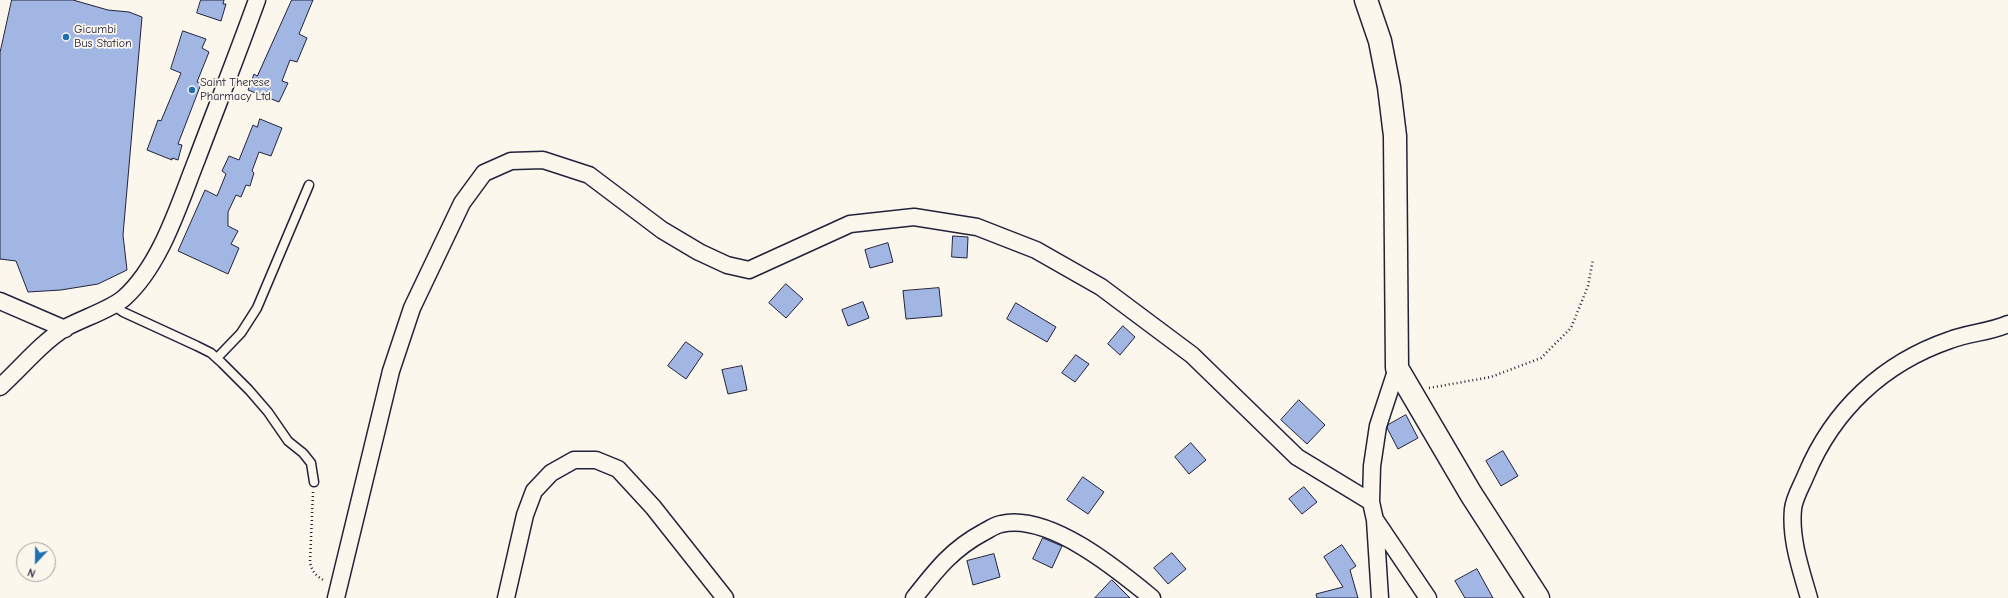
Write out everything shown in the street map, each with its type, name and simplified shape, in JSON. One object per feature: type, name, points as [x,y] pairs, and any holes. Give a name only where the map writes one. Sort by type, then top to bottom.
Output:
[{"type":"main road","points":[[1366,0],[1380,41],[1389,87],[1395,136],[1397,368],[1471,494],[1538,598]]},
{"type":"street","points":[[0,387],[65,329],[123,299],[142,278],[161,245],[237,56],[257,0]]},
{"type":"street","points":[[336,597],[391,371],[412,308],[462,203],[484,173],[511,161],[543,160],[589,175],[662,230],[699,252],[727,266],[749,270],[850,224],[914,217],[977,227],[1036,250],[1101,287],[1192,355],[1297,457],[1372,502]]},
{"type":"street","points":[[0,301],[65,329]]},
{"type":"street","points":[[1809,598],[1798,558],[1793,508],[1810,466],[1829,431],[1856,397],[1873,382],[1901,363],[1949,340],[2008,324]]},
{"type":"street","points":[[1380,598],[1375,520],[1372,502],[1372,466],[1378,426],[1397,368]]},
{"type":"street","points":[[506,598],[525,515],[534,491],[551,473],[574,460],[596,460],[618,468],[653,507],[725,598]]},
{"type":"street","points":[[1375,520],[1428,598]]},
{"type":"street","points":[[914,598],[940,565],[965,542],[999,524],[1016,522],[1031,524],[1080,544],[1122,573],[1152,598]]},
{"type":"lane","points":[[216,358],[241,333],[257,308],[309,185]]},
{"type":"lane","points":[[112,304],[123,312],[197,346],[216,358],[249,390],[268,412],[288,441],[303,453],[310,464],[314,482]]},
{"type":"path","points":[[1411,392],[1491,377],[1541,358],[1571,328],[1588,286],[1593,259]]},
{"type":"path","points":[[314,482],[310,562],[312,571],[325,581],[336,597]]},
{"type":"building","points":[[12,0],[73,0],[108,10],[129,12],[142,17],[123,235],[127,270],[98,284],[61,290],[28,292],[16,261],[0,259],[0,53]]},
{"type":"building","points":[[201,0],[224,0],[223,4],[226,4],[221,21],[197,13]]},
{"type":"building","points":[[292,0],[313,0],[299,34],[307,38],[297,62],[290,60],[282,81],[288,83],[279,102],[248,90],[254,74],[257,76]]},
{"type":"building","points":[[183,31],[206,39],[202,48],[209,52],[197,82],[201,84],[178,144],[182,145],[178,160],[172,158],[172,160],[147,150],[158,120],[161,121],[181,73],[171,69]]},
{"type":"building","points":[[260,119],[282,128],[271,156],[259,152],[252,171],[254,173],[250,186],[246,185],[241,197],[236,195],[228,212],[228,226],[238,231],[231,244],[239,248],[228,274],[178,251],[205,190],[217,196],[226,174],[222,171],[229,156],[239,160],[253,125],[257,127]]},
{"type":"building","points":[[953,236],[968,237],[967,258],[952,257]]},
{"type":"building","points":[[888,243],[893,262],[870,268],[865,250]]},
{"type":"building","points":[[786,284],[803,299],[786,318],[769,303]]},
{"type":"building","points":[[939,288],[942,316],[906,319],[903,291]]},
{"type":"building","points":[[863,302],[869,318],[848,326],[842,310]]},
{"type":"building","points":[[1016,303],[1056,327],[1047,342],[1007,319]]},
{"type":"building","points":[[1123,326],[1135,337],[1120,355],[1108,344]]},
{"type":"building","points":[[686,342],[703,354],[686,379],[668,366]]},
{"type":"building","points":[[1076,355],[1089,364],[1075,382],[1062,373]]},
{"type":"building","points":[[742,366],[747,390],[728,394],[722,370]]},
{"type":"building","points":[[1299,400],[1325,425],[1307,444],[1281,420]]},
{"type":"building","points":[[1406,415],[1418,438],[1398,449],[1387,428],[1388,425]]},
{"type":"building","points":[[1191,443],[1206,460],[1189,474],[1175,457]]},
{"type":"building","points":[[1503,451],[1518,476],[1501,486],[1486,461]]},
{"type":"building","points":[[1083,477],[1104,492],[1088,514],[1067,500]]},
{"type":"building","points":[[1304,487],[1317,502],[1302,514],[1289,499]]},
{"type":"building","points":[[1043,538],[1062,546],[1052,568],[1033,559]]},
{"type":"building","points":[[1342,545],[1356,566],[1350,570],[1358,598],[1317,598],[1316,594],[1343,587],[1324,557]]},
{"type":"building","points":[[1172,553],[1186,569],[1168,584],[1154,568]]},
{"type":"building","points":[[994,554],[1000,577],[973,585],[967,561]]},
{"type":"building","points":[[1477,569],[1493,598],[1465,598],[1455,581]]},
{"type":"building","points":[[1112,580],[1130,598],[1095,598]]},
{"type":"place","name":"Gicumbi Bus Station","points":[[66,37]]},
{"type":"place","name":"Saint Therese Pharmacy Ltd","points":[[192,90]]}]
